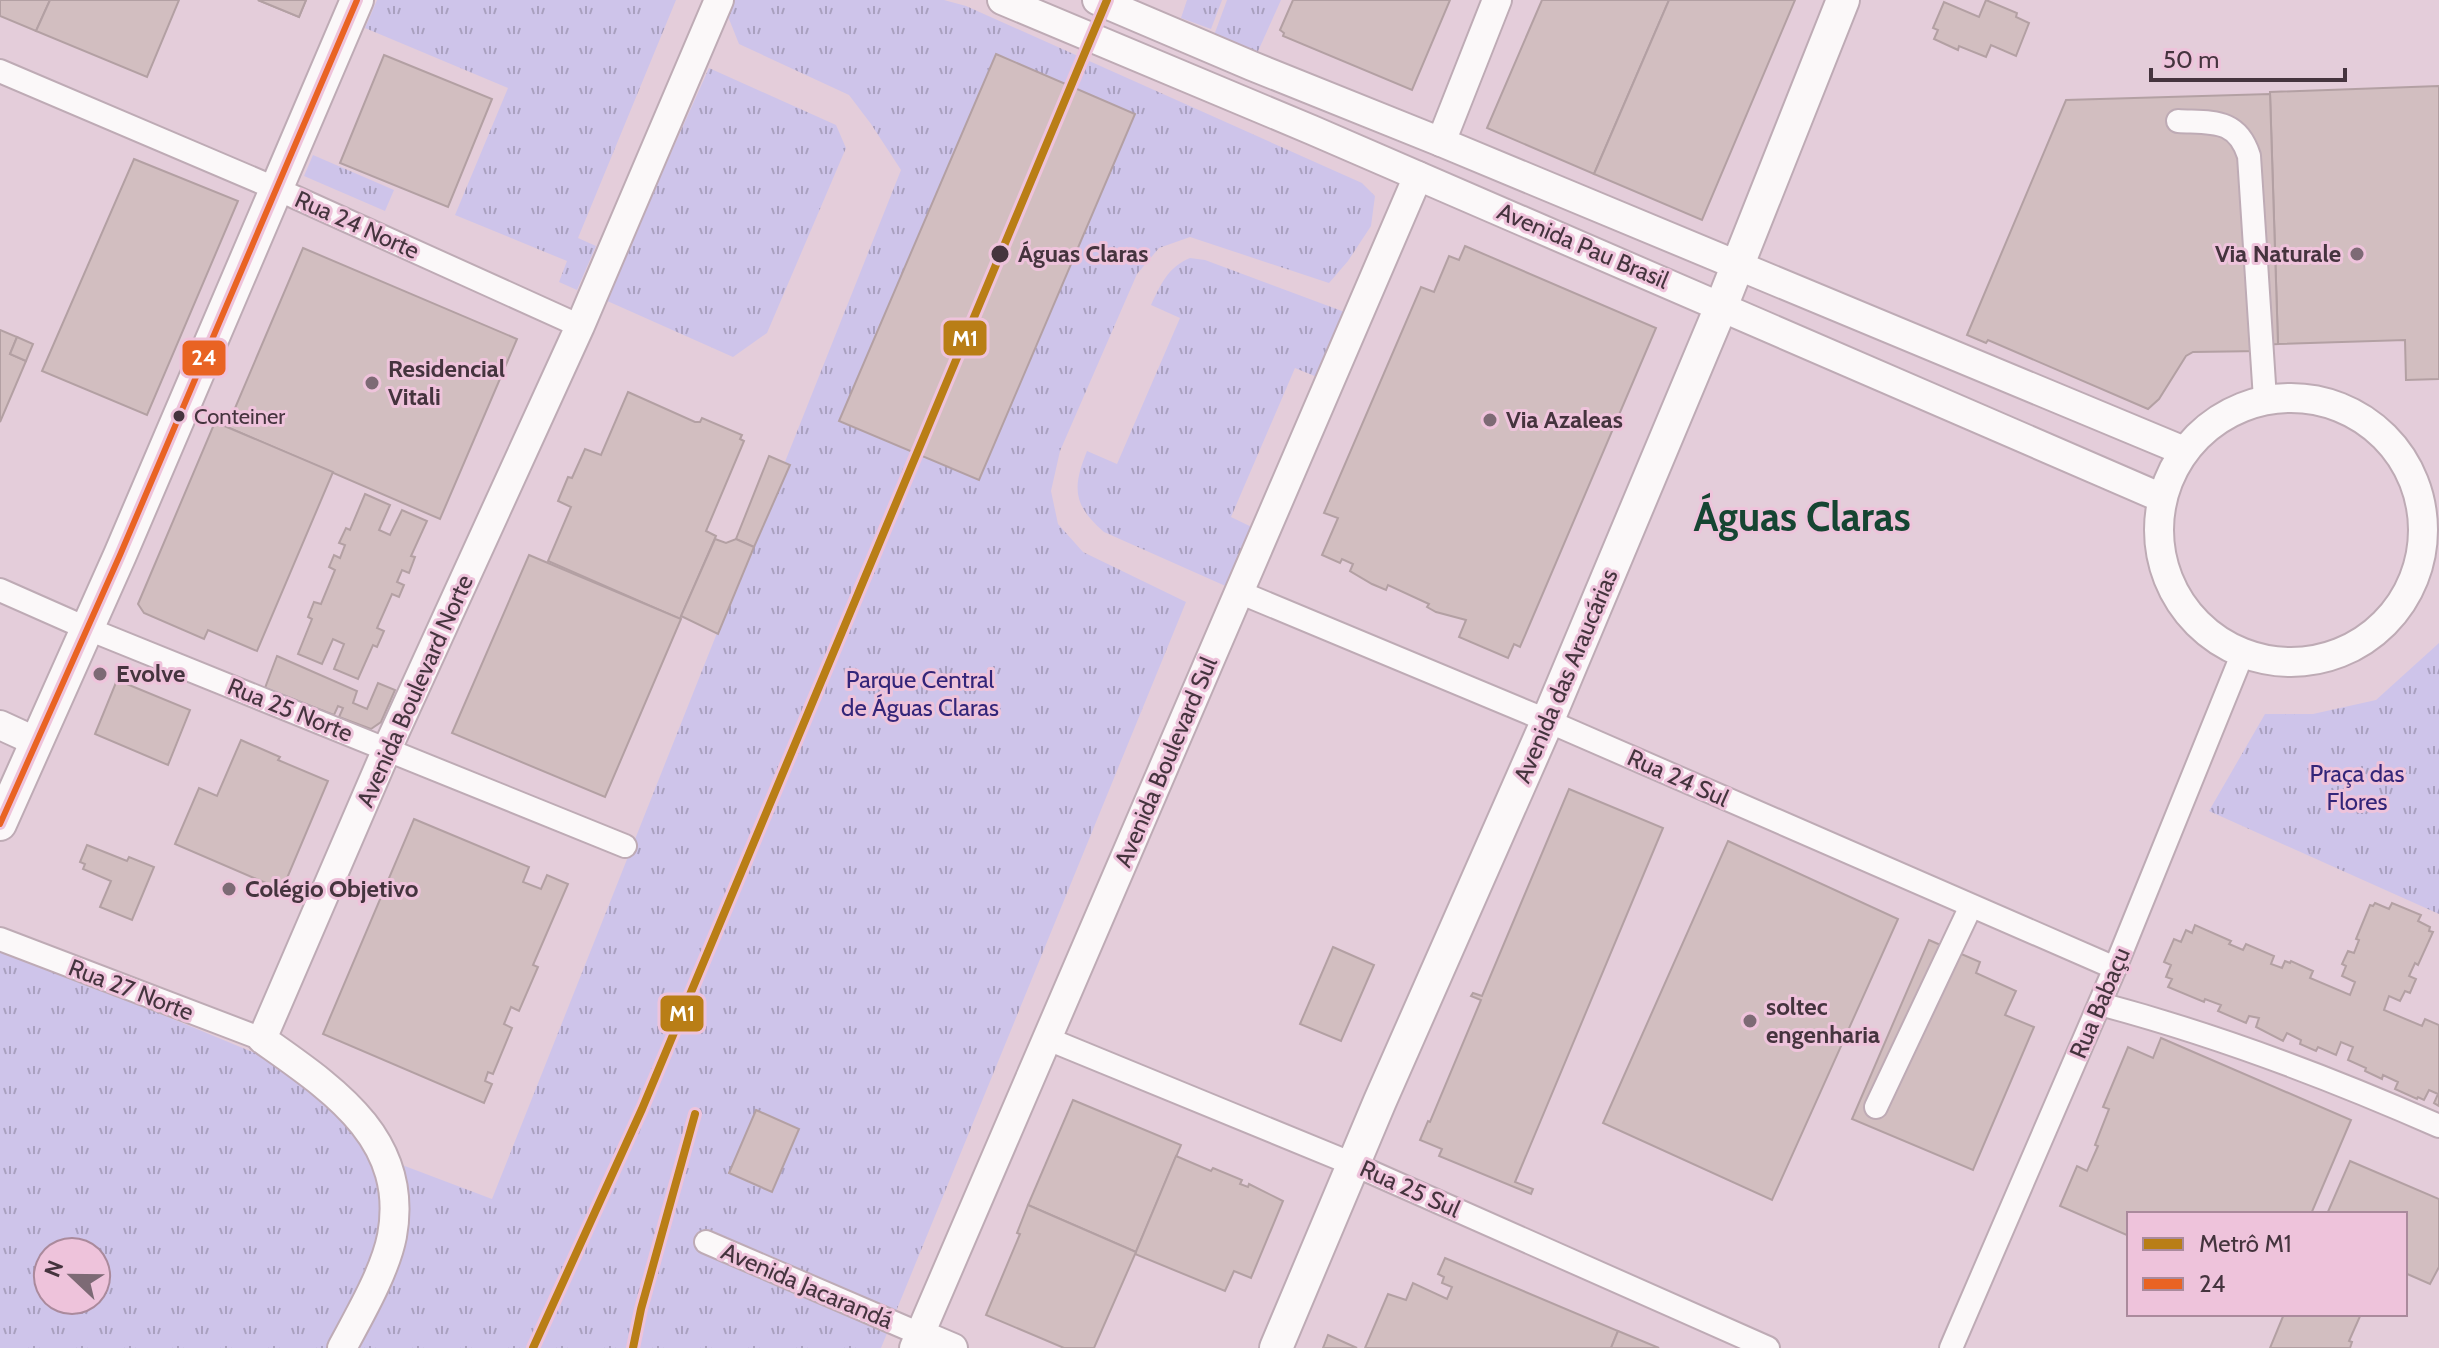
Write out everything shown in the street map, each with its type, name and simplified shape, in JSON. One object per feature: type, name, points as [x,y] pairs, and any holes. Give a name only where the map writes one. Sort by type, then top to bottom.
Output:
[{"type":"main road","points":[[0,824],[120,555],[357,0]]},
{"type":"main road","name":"Avenida das Araucárias","points":[[1276,1348],[1380,1101],[1547,722],[1738,267],[1843,0]]},
{"type":"street","name":"Avenida Boulevard Norte","points":[[262,1039],[387,749],[580,326],[719,0]]},
{"type":"street","name":"Avenida Pau Brasil","points":[[1002,0],[2162,498]]},
{"type":"street","name":"Avenida Pau Brasil","points":[[1097,0],[2184,451]]},
{"type":"street","points":[[1441,142],[1497,0]]},
{"type":"street","name":"Rua 24 Norte","points":[[0,71],[277,189],[580,326]]},
{"type":"street","points":[[2178,121],[2221,124],[2244,141],[2249,156],[2265,399]]},
{"type":"street","name":"Avenida Boulevard Sul","points":[[917,1341],[1418,176]]},
{"type":"street","points":[[2411,587],[2421,556],[2428,494],[2395,446],[2359,414],[2313,398],[2265,399],[2219,417],[2184,451],[2170,473],[2162,498],[2158,539],[2167,580],[2188,615],[2219,643],[2242,655],[2303,663],[2347,651],[2384,625],[2411,587],[2439,562]]},
{"type":"street","name":"Rua 25 Norte","points":[[0,590],[86,628],[625,846]]},
{"type":"street","name":"Rua 24 Sul","points":[[1239,592],[2115,968]]},
{"type":"street","name":"Rua Babaçu","points":[[1951,1348],[2100,1004],[2242,655]]},
{"type":"street","points":[[0,725],[37,742]]},
{"type":"street","points":[[1876,1107],[1971,906]]},
{"type":"street","name":"Rua 27 Norte","points":[[0,939],[262,1039]]},
{"type":"street","points":[[2100,1004],[2152,1017],[2265,1055],[2344,1084],[2439,1126]]},
{"type":"street","points":[[262,1039],[327,1085],[364,1122],[389,1166],[394,1197],[392,1237],[373,1290],[342,1348]]},
{"type":"street","name":"Rua 25 Sul","points":[[1048,1039],[1355,1165],[1768,1348]]},
{"type":"street","name":"Avenida Jacarandá","points":[[706,1242],[917,1341],[953,1348]]},
{"type":"green space","points":[[377,0],[676,0],[578,238],[596,246],[577,290],[559,282],[567,261],[455,215],[508,88],[365,28]]},
{"type":"green space","name":"Parque Central de Águas Claras","points":[[729,0],[944,0],[966,6],[1362,183],[1375,196],[1371,226],[1329,283],[1190,237],[1159,248],[1137,274],[1060,451],[1051,491],[1058,524],[1083,552],[1186,602],[881,1348],[0,1348],[2,948],[293,1069],[381,1157],[492,1199],[901,170],[849,95],[739,44],[725,9]]},
{"type":"green space","points":[[1187,0],[1222,0],[1211,29],[1181,18]]},
{"type":"green space","points":[[1227,0],[1281,0],[1255,58],[1213,38]]},
{"type":"green space","points":[[709,68],[836,125],[846,148],[767,333],[733,357],[605,300]]},
{"type":"green space","points":[[313,155],[394,190],[385,211],[304,176]]},
{"type":"green space","points":[[1190,258],[1205,260],[1358,317],[1329,382],[1295,368],[1231,517],[1264,533],[1239,592],[1104,532],[1086,513],[1078,495],[1079,475],[1087,451],[1117,464],[1180,318],[1151,305],[1171,271]]},
{"type":"green space","name":"Praça das Flores","points":[[2439,643],[2439,914],[2209,811],[2265,714],[2313,714],[2376,700]]},
{"type":"building","points":[[0,0],[50,0],[36,31],[0,16]]},
{"type":"building","points":[[50,0],[179,0],[147,77],[36,31]]},
{"type":"building","points":[[258,0],[306,0],[299,17]]},
{"type":"building","points":[[258,0],[306,0],[299,17]]},
{"type":"building","points":[[1293,0],[1450,0],[1412,90],[1283,36],[1280,30]]},
{"type":"building","points":[[1542,0],[1669,0],[1594,174],[1487,128]]},
{"type":"building","points":[[1669,0],[1795,0],[1702,220],[1594,174]]},
{"type":"building","points":[[1986,0],[2017,13],[2016,17],[2029,23],[2016,56],[1991,45],[1986,57],[1959,46],[1958,50],[1934,39],[1938,30],[1933,28],[1944,2],[1979,17]]},
{"type":"building","points":[[996,54],[1135,114],[979,480],[839,421]]},
{"type":"building","points":[[384,55],[492,99],[448,207],[340,163]]},
{"type":"building","name":"Via Naturale","points":[[2439,86],[2439,379],[2406,380],[2405,340],[2278,344],[2270,92]]},
{"type":"building","points":[[2270,94],[2278,344],[2260,345],[2260,351],[2193,352],[2186,356],[2159,399],[2148,409],[1988,340],[1986,343],[1967,335],[2066,100]]},
{"type":"building","points":[[134,159],[238,201],[147,415],[42,371]]},
{"type":"building","name":"Via Azaleas","points":[[1465,246],[1656,328],[1520,647],[1514,644],[1508,658],[1459,637],[1466,620],[1436,612],[1427,607],[1429,604],[1388,585],[1386,590],[1372,584],[1350,571],[1353,564],[1342,559],[1340,563],[1322,555],[1338,518],[1324,513],[1421,287],[1434,292],[1449,256],[1459,260]]},
{"type":"building","name":"Residencial Vitali","points":[[303,248],[517,339],[440,519],[227,427]]},
{"type":"building","points":[[0,330],[17,337],[10,354],[26,361],[0,422]]},
{"type":"building","points":[[17,337],[33,344],[26,361],[10,354]]},
{"type":"building","points":[[628,392],[695,422],[700,422],[702,418],[742,435],[740,439],[744,441],[706,531],[716,536],[680,619],[548,561],[571,507],[558,501],[568,477],[572,478],[585,449],[601,455]]},
{"type":"building","points":[[215,422],[333,472],[257,651],[208,630],[204,639],[144,613],[138,604]]},
{"type":"building","points":[[769,456],[790,465],[754,547],[736,539]]},
{"type":"building","points":[[365,494],[390,505],[379,530],[390,535],[402,510],[427,521],[411,556],[415,557],[409,573],[402,570],[397,582],[404,585],[399,597],[392,594],[377,628],[384,631],[377,647],[373,645],[358,679],[334,669],[344,644],[333,639],[322,664],[298,654],[312,619],[308,617],[314,602],[321,604],[335,570],[329,567],[334,555],[340,558],[345,545],[339,543],[346,528],[350,530]]},
{"type":"building","points":[[715,539],[726,543],[736,539],[754,547],[718,634],[681,616]]},
{"type":"building","points":[[529,555],[681,619],[605,797],[452,733]]},
{"type":"building","points":[[277,656],[357,691],[353,703],[367,709],[378,683],[395,690],[381,722],[371,729],[339,717],[343,708],[338,706],[334,715],[265,688]]},
{"type":"building","points":[[117,680],[190,710],[168,765],[95,734]]},
{"type":"building","points":[[241,740],[328,781],[282,890],[175,844],[199,788],[217,796]]},
{"type":"building","points":[[1569,789],[1663,828],[1515,1182],[1533,1189],[1531,1194],[1439,1156],[1442,1149],[1420,1140],[1481,1000],[1471,996],[1473,993],[1482,996]]},
{"type":"building","points":[[414,819],[529,867],[523,882],[541,889],[547,875],[568,884],[533,965],[538,967],[519,1011],[511,1007],[504,1024],[512,1028],[493,1074],[488,1072],[485,1081],[492,1084],[484,1103],[323,1034]]},
{"type":"building","name":"soltec engenharia","points":[[1728,841],[1898,919],[1772,1200],[1603,1123]]},
{"type":"building","points":[[87,845],[127,861],[129,857],[154,867],[132,920],[100,907],[111,881],[83,869],[85,864],[80,862]]},
{"type":"building","points":[[2375,903],[2389,909],[2392,903],[2421,915],[2418,921],[2433,932],[2418,965],[2415,963],[2409,976],[2416,979],[2410,993],[2405,991],[2400,1001],[2389,996],[2384,1010],[2422,1026],[2425,1019],[2439,1025],[2439,1106],[2434,1103],[2438,1094],[2429,1090],[2424,1100],[2417,1099],[2395,1089],[2398,1082],[2383,1075],[2382,1079],[2348,1060],[2353,1047],[2341,1042],[2336,1055],[2300,1044],[2301,1040],[2287,1033],[2283,1041],[2256,1027],[2259,1018],[2249,1016],[2246,1023],[2218,1011],[2221,1005],[2205,999],[2204,1002],[2168,987],[2172,979],[2166,977],[2171,965],[2164,962],[2174,939],[2181,942],[2186,930],[2192,933],[2195,925],[2231,941],[2229,944],[2243,950],[2246,944],[2274,956],[2271,964],[2282,968],[2285,961],[2291,961],[2313,971],[2310,978],[2350,995],[2355,982],[2342,976],[2346,966],[2342,964],[2348,951],[2354,953],[2359,940],[2356,939],[2370,905]]},
{"type":"building","points":[[1929,940],[1980,962],[1976,973],[2016,991],[2005,1015],[2034,1027],[1973,1170],[1852,1119]]},
{"type":"building","points":[[1333,947],[1374,965],[1341,1041],[1300,1024]]},
{"type":"building","points":[[2161,1038],[2351,1120],[2312,1212],[2127,1212],[2127,1235],[2060,1206],[2077,1166],[2087,1171],[2098,1146],[2095,1145],[2109,1109],[2103,1107],[2128,1047],[2153,1058]]},
{"type":"building","points":[[1073,1100],[1181,1145],[1136,1252],[1028,1205]]},
{"type":"building","points":[[756,1110],[799,1129],[772,1192],[729,1173]]},
{"type":"building","points":[[1176,1156],[1242,1180],[1240,1184],[1248,1187],[1249,1184],[1283,1201],[1251,1278],[1234,1271],[1225,1291],[1135,1254]]},
{"type":"building","points":[[2350,1161],[2439,1199],[2439,1267],[2430,1284],[2407,1274],[2407,1212],[2328,1212]]},
{"type":"building","points":[[1028,1205],[1136,1252],[1094,1348],[1064,1348],[986,1315],[1020,1234],[1017,1233]]},
{"type":"building","points":[[1445,1258],[1618,1331],[1611,1348],[1365,1348],[1388,1294],[1406,1300],[1413,1283],[1447,1299],[1452,1287],[1442,1283],[1444,1277],[1438,1274]]},
{"type":"building","points":[[2283,1316],[2360,1316],[2349,1341],[2352,1342],[2350,1348],[2270,1348]]},
{"type":"building","points":[[1618,1331],[1659,1348],[1611,1348]]},
{"type":"building","points":[[1328,1335],[1357,1348],[1323,1348]]},
{"type":"metro line","name":"M1","points":[[533,1348],[642,1109],[1107,0]]},
{"type":"metro line","name":"M1","points":[[633,1348],[695,1114]]},
{"type":"transit line","name":"24","points":[[0,824],[120,555],[357,0]]},
{"type":"place","name":"Águas Claras","points":[[1000,254]]},
{"type":"place","name":"Via Naturale","points":[[2357,254]]},
{"type":"place","name":"Residencial Vitali","points":[[372,383]]},
{"type":"place","name":"Conteiner","points":[[179,416]]},
{"type":"place","name":"Via Azaleas","points":[[1490,420]]},
{"type":"place","name":"Evolve","points":[[100,674]]},
{"type":"place","name":"Colégio Objetivo","points":[[229,889]]},
{"type":"place","name":"soltec engenharia","points":[[1750,1021]]},
{"type":"district","name":"Águas Claras","points":[[1802,517]]}]
